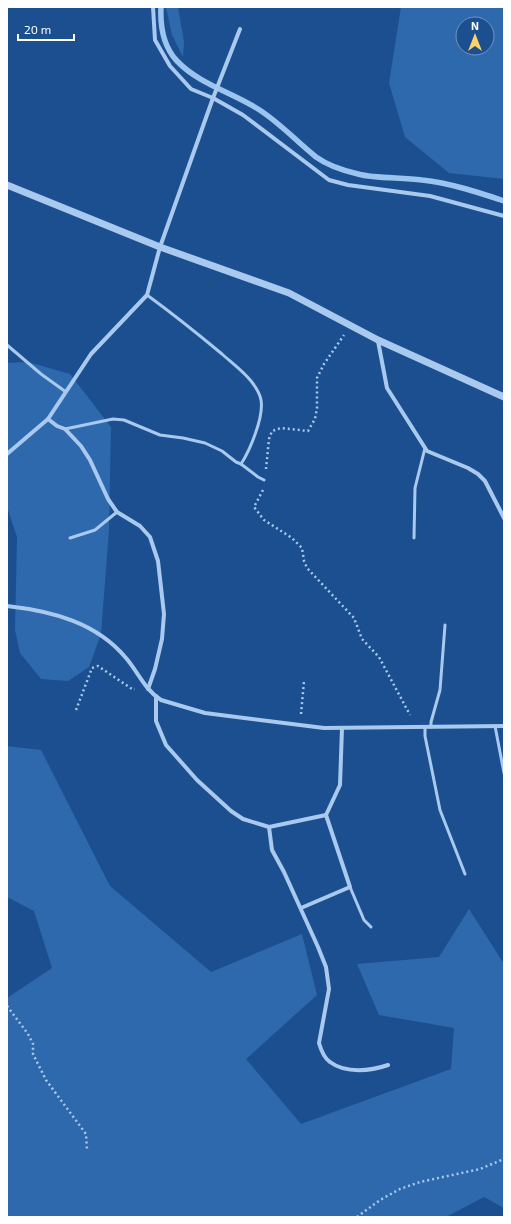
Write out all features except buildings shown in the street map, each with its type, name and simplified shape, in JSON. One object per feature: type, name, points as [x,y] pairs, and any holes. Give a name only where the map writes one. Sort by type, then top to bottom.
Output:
[{"type":"street","points":[[153,7],[155,40],[170,66],[191,89],[213,98],[243,115],[329,180],[348,185],[430,196],[504,216]]},
{"type":"street","points":[[7,454],[48,418],[91,354],[147,295],[160,247],[213,98],[240,29]]},
{"type":"street","points":[[7,185],[160,247],[289,293],[378,340],[504,397]]},
{"type":"street","points":[[378,340],[387,388],[427,452],[468,468],[478,474],[485,481],[504,518]]},
{"type":"street","points":[[48,418],[57,426],[65,429],[81,446],[90,460],[108,499],[117,512],[140,526],[150,537],[158,561],[164,614],[162,639],[155,669],[148,689]]},
{"type":"street","points":[[7,606],[34,609],[68,618],[106,638],[126,658],[148,689],[161,700],[205,713],[324,728],[504,726]]},
{"type":"street","points":[[156,696],[156,721],[166,745],[197,780],[231,811],[243,819],[269,827],[326,815]]},
{"type":"street","points":[[300,908],[350,887],[326,815],[340,785],[342,728]]},
{"type":"street","points":[[269,827],[272,850],[284,872],[318,948],[328,978],[329,989],[320,1043],[322,1052],[329,1062],[345,1069],[377,1069],[388,1065]]},
{"type":"lane","points":[[147,295],[222,354],[252,382],[257,390],[261,400],[261,410],[249,450],[241,464]]},
{"type":"lane","points":[[7,345],[41,374],[66,392]]},
{"type":"lane","points":[[65,429],[113,419],[124,420],[160,435],[205,443],[222,451],[264,480]]},
{"type":"lane","points":[[414,538],[414,488],[425,448]]},
{"type":"lane","points":[[70,538],[94,530],[117,512]]},
{"type":"lane","points":[[431,727],[440,690],[446,625]]},
{"type":"lane","points":[[495,726],[504,773]]},
{"type":"lane","points":[[425,727],[425,736],[440,810],[465,874]]},
{"type":"lane","points":[[350,887],[364,920],[371,927]]},
{"type":"path","points":[[350,326],[324,364],[317,378],[317,408],[315,419],[308,431],[281,428],[272,431],[269,439],[263,488],[254,507],[264,520],[292,538],[302,548],[304,561],[307,568],[354,618],[355,625],[362,639],[379,657],[412,717],[412,727]]},
{"type":"path","points":[[76,710],[92,668],[98,666],[132,689],[148,689]]},
{"type":"path","points":[[300,725],[304,681]]},
{"type":"path","points":[[7,1006],[28,1034],[33,1044],[33,1054],[46,1080],[86,1134],[87,1150]]},
{"type":"path","points":[[357,1217],[380,1200],[400,1189],[420,1182],[480,1168],[504,1159]]},
{"type":"shaded area","points":[[166,7],[178,7],[184,42],[183,57],[172,35]]},
{"type":"shaded area","points":[[401,7],[504,7],[504,179],[449,173],[405,137],[389,83]]},
{"type":"shaded area","points":[[28,362],[70,374],[111,427],[109,530],[101,634],[89,667],[68,681],[41,679],[20,653],[15,630],[17,537],[7,507],[7,363]]},
{"type":"shaded area","points":[[7,746],[41,750],[110,886],[211,972],[302,934],[317,995],[246,1059],[301,1124],[451,1069],[454,1028],[379,1015],[357,964],[439,957],[469,909],[504,964],[504,1208],[484,1197],[446,1217],[7,1217],[7,998],[52,968],[34,911],[7,897]]},
{"type":"waterway","points":[[161,7],[163,36],[168,49],[177,61],[205,82],[248,103],[266,114],[325,163],[358,174],[373,177],[414,179],[443,183],[504,201]]}]
